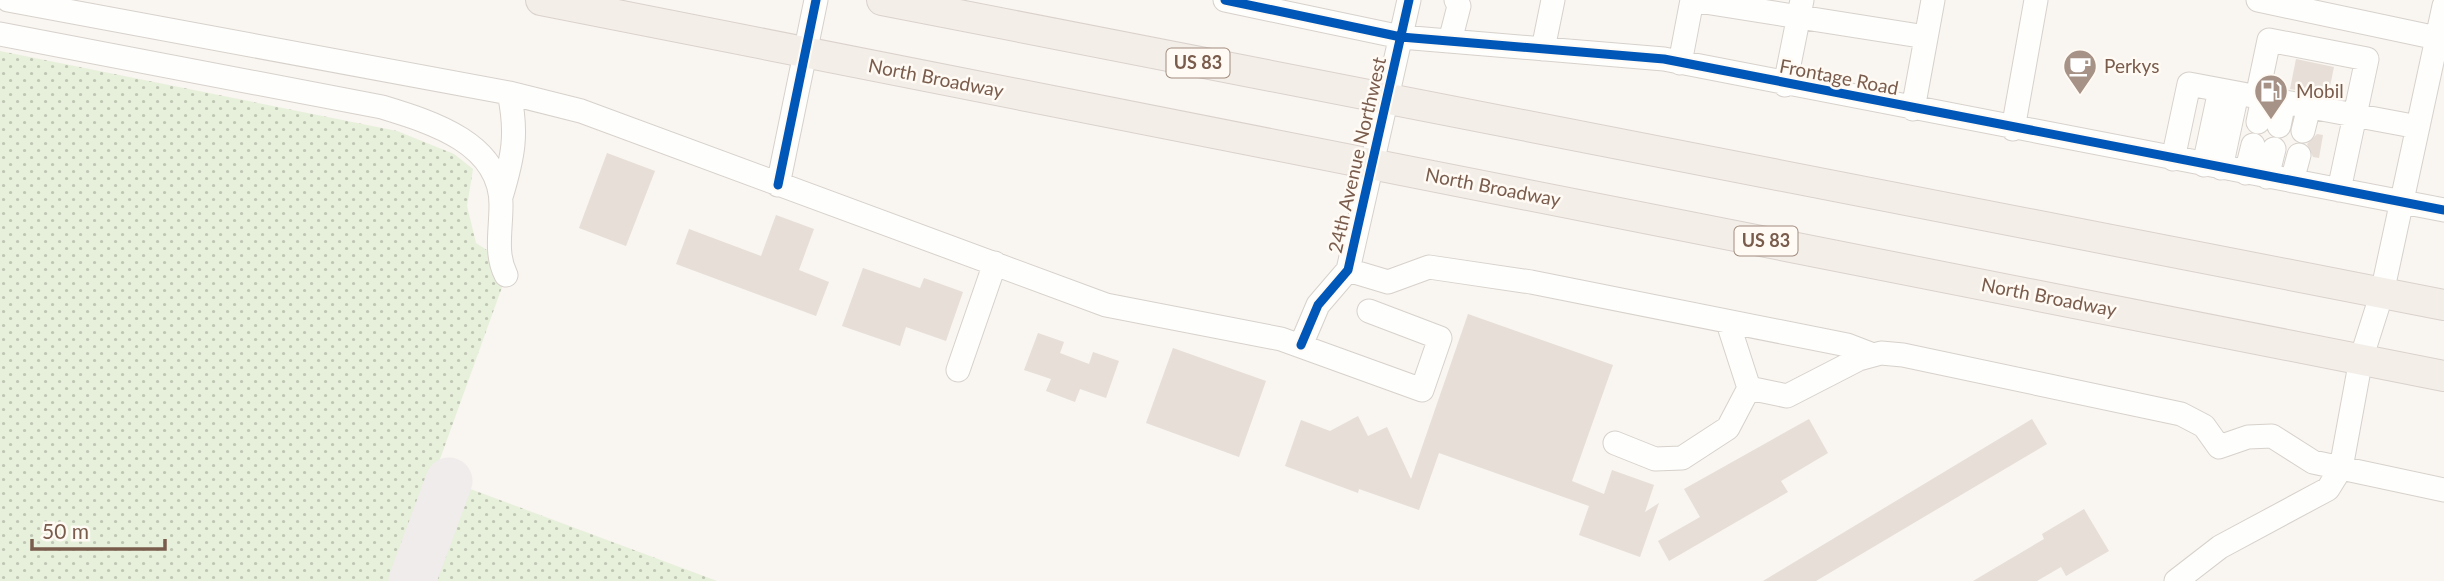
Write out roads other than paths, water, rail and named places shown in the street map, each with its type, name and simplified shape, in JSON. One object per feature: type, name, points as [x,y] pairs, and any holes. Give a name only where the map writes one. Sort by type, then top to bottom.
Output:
[{"type":"main road","name":"North Broadway","points":[[541,0],[2444,376]]},
{"type":"main road","name":"US 83","points":[[882,0],[1114,48],[1389,97],[2444,305]]},
{"type":"street","points":[[8,0],[509,93],[581,111],[1106,305],[1301,345],[1422,390],[1440,338],[1369,311]]},
{"type":"street","points":[[778,185],[816,0]]},
{"type":"street","name":"Frontage Road","points":[[1225,0],[1401,37],[1680,63],[2444,210]]},
{"type":"street","name":"24th Avenue Northwest","points":[[1301,345],[1318,305],[1348,270],[1409,0]]},
{"type":"street","points":[[1450,41],[1459,6],[1457,0]]},
{"type":"street","points":[[1538,0],[1536,11],[1551,11],[1564,17],[1567,0]]},
{"type":"street","points":[[1680,63],[1692,0],[1800,8],[1926,37]]},
{"type":"street","points":[[1913,109],[1933,0]]},
{"type":"street","points":[[2013,129],[2036,0]]},
{"type":"street","points":[[2258,0],[2437,38]]},
{"type":"street","points":[[2176,581],[2220,547],[2328,489],[2341,468],[2361,359],[2382,293],[2444,6]]},
{"type":"street","points":[[1785,85],[1800,8]]},
{"type":"street","points":[[1543,49],[1551,11]]},
{"type":"street","points":[[0,34],[382,107],[425,120],[476,150],[492,169],[501,197]]},
{"type":"street","points":[[2212,166],[2252,96],[2269,40],[2281,42],[2367,59],[2339,190]]},
{"type":"street","points":[[2173,159],[2189,84],[2418,128]]},
{"type":"street","points":[[506,275],[500,263],[499,248],[501,197],[514,153],[515,120],[509,93]]},
{"type":"street","points":[[2252,96],[2268,124]]},
{"type":"street","points":[[2304,131],[2309,107]]},
{"type":"street","points":[[2257,175],[2264,147]]},
{"type":"street","points":[[2292,181],[2299,155]]},
{"type":"street","points":[[958,370],[995,263]]},
{"type":"street","points":[[1348,270],[1388,282],[1429,267],[1531,282],[1847,345],[1874,355],[1903,355],[2181,414],[2204,426],[2220,447],[2248,437],[2272,436],[2313,463],[2444,490]]},
{"type":"street","points":[[1615,443],[1655,459],[1682,458],[1728,428],[1749,388],[1728,323]]},
{"type":"street","points":[[1749,388],[1787,396],[1874,355]]},
{"type":"place","name":"Perkys","points":[[2080,96]]},
{"type":"place","name":"Mobil","points":[[2271,121]]}]
